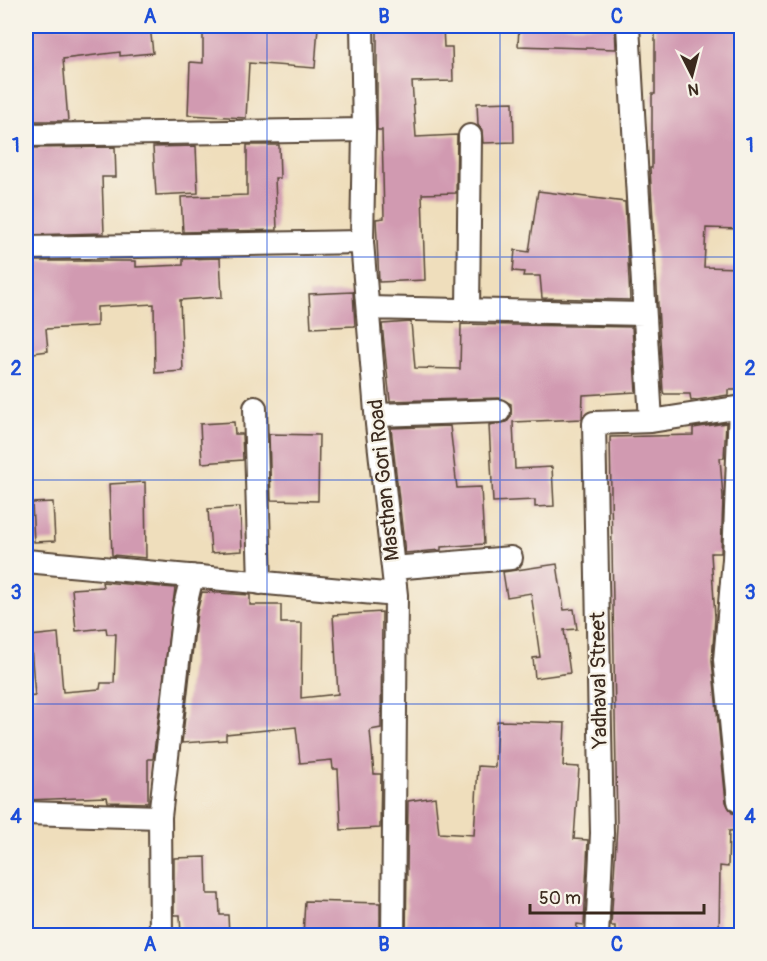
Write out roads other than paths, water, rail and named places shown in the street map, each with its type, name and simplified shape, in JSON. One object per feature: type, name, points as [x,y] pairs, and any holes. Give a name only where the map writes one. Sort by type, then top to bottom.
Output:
[{"type":"street","name":"Masthan Gori Road","points":[[362,26],[364,130],[362,242],[396,595],[393,936]]},
{"type":"street","points":[[628,26],[651,421],[741,407],[734,559],[724,660],[739,801],[741,801]]},
{"type":"street","points":[[26,135],[364,130]]},
{"type":"street","points":[[468,310],[470,136]]},
{"type":"street","points":[[26,248],[362,242]]},
{"type":"street","points":[[368,308],[644,314]]},
{"type":"street","points":[[255,408],[260,583]]},
{"type":"street","points":[[377,415],[499,411]]},
{"type":"street","name":"Yadhaval Street","points":[[597,936],[602,833],[594,423],[651,421]]},
{"type":"street","points":[[393,568],[511,558]]},
{"type":"street","points":[[26,561],[396,595]]},
{"type":"street","points":[[161,936],[160,817],[184,610],[192,576]]},
{"type":"street","points":[[26,813],[160,817]]}]
